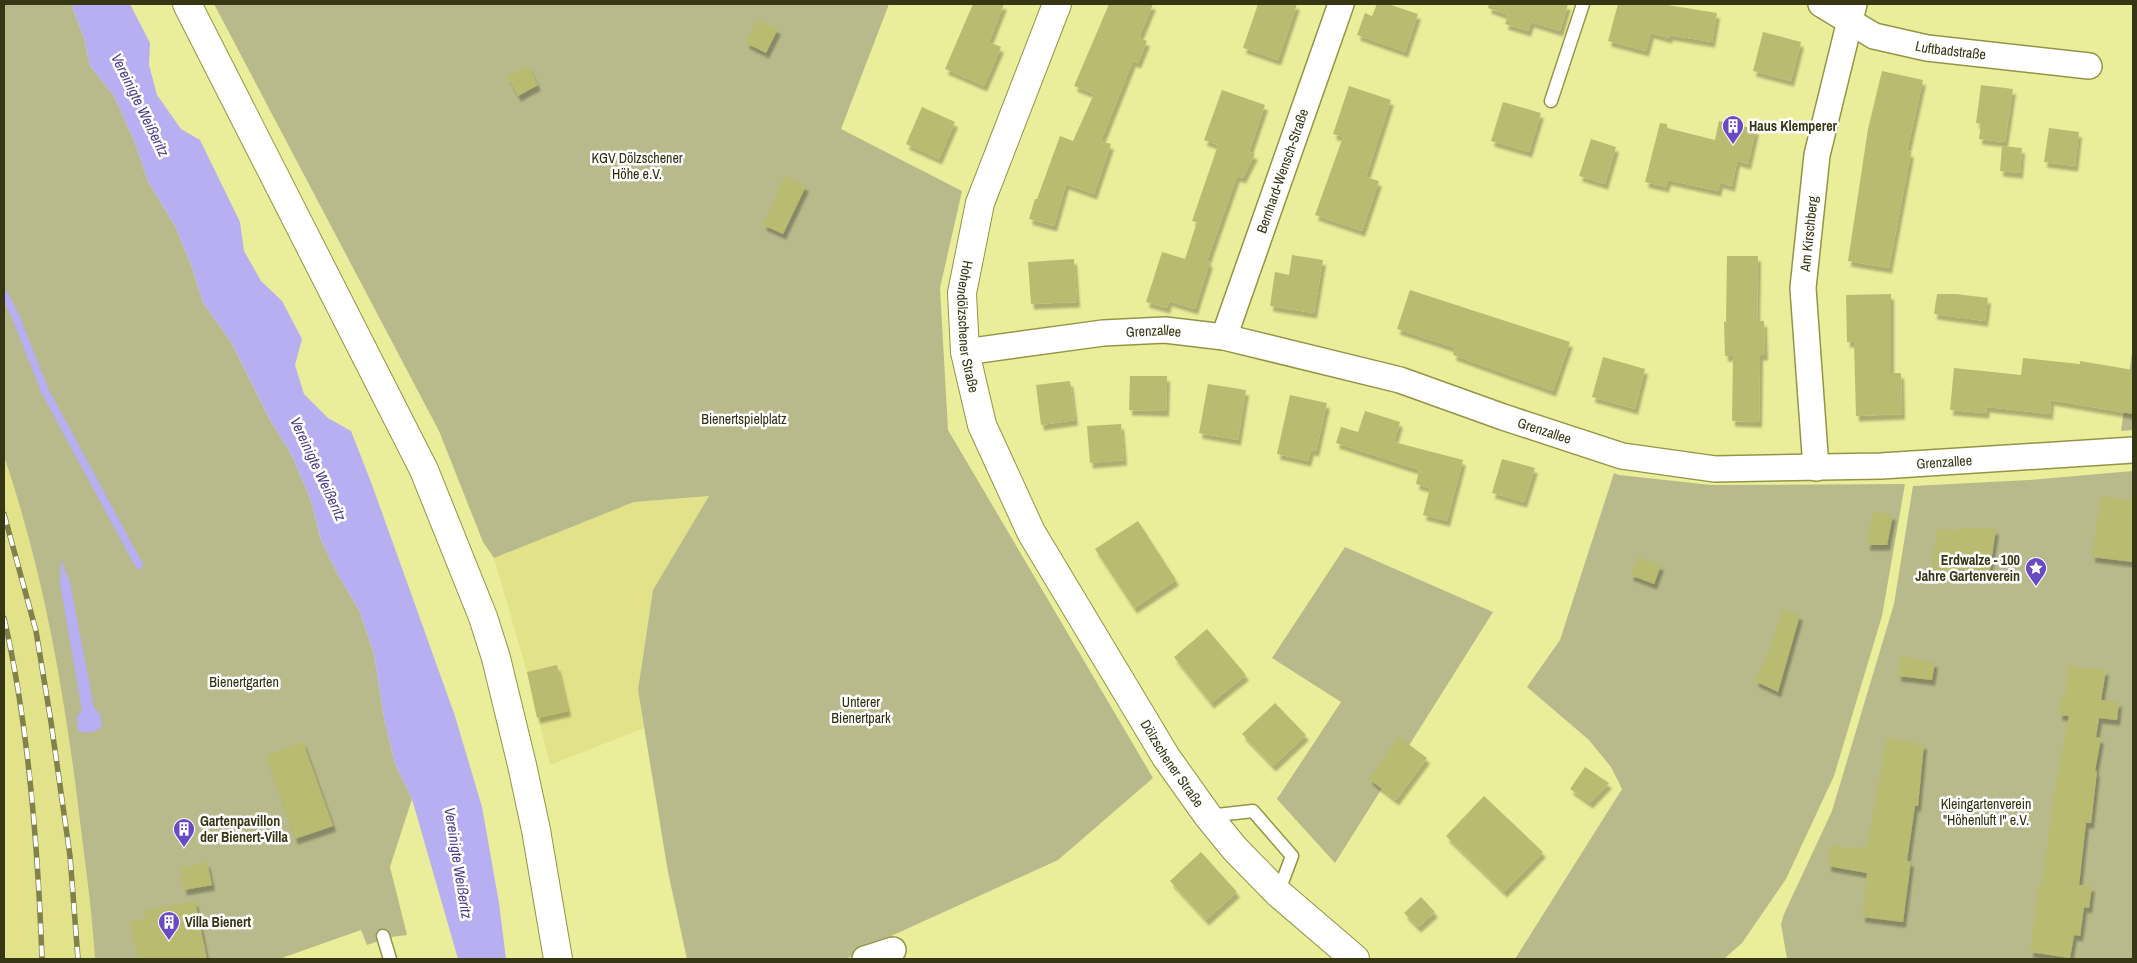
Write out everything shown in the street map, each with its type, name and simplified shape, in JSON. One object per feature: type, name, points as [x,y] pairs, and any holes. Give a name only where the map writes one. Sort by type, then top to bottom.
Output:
[{"type":"street","points":[[187,4],[424,470],[484,617],[522,765],[558,959]]},
{"type":"street","name":"Hohendölzschener Straße","points":[[1031,532],[982,424],[965,352],[962,293],[980,203],[1057,4]]},
{"type":"street","name":"Bernhard-Wensch-Straße","points":[[1224,337],[1342,4]]},
{"type":"street","name":"Luftbadstraße","points":[[1821,4],[1851,13],[1874,36],[1927,48],[2089,66]]},
{"type":"street","name":"Am Kirschberg","points":[[1816,468],[1803,288],[1817,155],[1851,13]]},
{"type":"street","name":"Grenzallee","points":[[965,352],[1103,333],[1165,330],[1224,337],[1400,380],[1503,417],[1622,456],[1715,469],[1880,466],[2133,450]]},
{"type":"street","name":"Dölzschener Straße","points":[[1031,532],[1161,749],[1208,816],[1235,848],[1278,893],[1355,959]]},
{"type":"street","points":[[865,959],[893,950]]},
{"type":"lane","points":[[1551,101],[1583,4]]},
{"type":"lane","points":[[1208,816],[1253,811],[1292,856],[1278,893]]},
{"type":"lane","points":[[383,936],[390,959]]},
{"type":"shaded area","points":[[4,456],[18,497],[37,567],[57,654],[93,921],[95,959],[4,959]]},
{"type":"shaded area","points":[[710,496],[653,590],[638,690],[644,728],[550,765],[527,672],[494,558],[634,502]]},
{"type":"green space","name":"Bienertgarten","points":[[4,4],[71,4],[84,38],[90,66],[114,96],[135,143],[148,182],[175,226],[190,262],[203,303],[231,342],[269,418],[293,458],[311,501],[321,540],[337,573],[359,610],[374,654],[384,718],[395,764],[412,799],[390,867],[407,935],[391,937],[367,945],[361,930],[279,959],[95,959],[90,901],[66,716],[41,585],[18,499],[4,456]]},
{"type":"green space","points":[[214,4],[889,4],[841,129],[962,191],[940,288],[948,430],[1153,778],[1058,860],[867,947],[846,959],[687,959],[668,872],[638,690],[653,590],[709,496],[634,502],[494,558],[483,542],[439,431]]},
{"type":"green space","points":[[2133,346],[2133,430],[2121,431]]},
{"type":"green space","name":"Kleingartenverein \"Höhenluft I\" e.V.","points":[[2133,471],[2133,959],[1787,959],[1781,924],[1832,811],[1894,604],[1913,486],[2029,480]]},
{"type":"green space","points":[[1614,473],[1711,485],[1905,484],[1882,616],[1834,776],[1786,879],[1742,943],[1724,959],[1515,959],[1622,789],[1611,767],[1589,740],[1527,687],[1560,640]]},
{"type":"green space","points":[[1345,547],[1493,612],[1335,863],[1277,799],[1341,702],[1272,658]]},
{"type":"water","name":"Vereinigte Weißeritz","points":[[71,4],[130,4],[150,43],[149,65],[157,95],[181,129],[200,140],[240,222],[244,251],[261,281],[282,301],[302,339],[295,365],[304,394],[328,418],[351,431],[455,716],[482,807],[499,903],[506,959],[458,959],[412,799],[395,764],[384,718],[374,654],[359,610],[337,573],[321,540],[311,501],[293,458],[269,418],[231,342],[203,303],[190,262],[175,226],[148,182],[135,143],[114,96],[90,66],[84,38]]},
{"type":"water","points":[[61,559],[70,582],[94,708],[100,714],[102,726],[91,732],[78,731],[77,716],[82,711],[60,584]]},
{"type":"building","points":[[973,4],[1004,4],[989,42],[1001,47],[984,86],[945,69]]},
{"type":"building","points":[[1109,4],[1153,4],[1139,38],[1147,41],[1138,63],[1133,61],[1101,141],[1111,144],[1094,194],[1066,184],[1054,226],[1029,219],[1060,136],[1073,141],[1094,94],[1074,86]]},
{"type":"building","points":[[1258,4],[1297,4],[1278,60],[1243,48]]},
{"type":"building","points":[[1377,4],[1388,4],[1418,14],[1405,52],[1357,35],[1365,13],[1372,16]]},
{"type":"building","points":[[1489,4],[1568,4],[1560,31],[1531,22],[1528,31],[1505,24],[1508,15],[1488,8]]},
{"type":"building","points":[[1618,4],[1661,4],[1717,13],[1712,42],[1670,35],[1669,38],[1651,33],[1646,51],[1608,41]]},
{"type":"building","points":[[757,19],[778,29],[766,53],[746,43]]},
{"type":"building","points":[[1763,32],[1801,42],[1791,81],[1753,71]]},
{"type":"building","points":[[528,66],[538,85],[518,96],[507,76]]},
{"type":"building","points":[[1882,71],[1923,80],[1907,151],[1911,152],[1889,268],[1848,261],[1868,129]]},
{"type":"building","points":[[1981,85],[2013,89],[2005,142],[1979,139],[1981,124],[1976,123]]},
{"type":"building","points":[[1349,86],[1391,100],[1366,177],[1379,181],[1362,231],[1315,215],[1343,137],[1333,134]]},
{"type":"building","points":[[1222,90],[1265,105],[1249,152],[1255,154],[1243,178],[1237,176],[1207,261],[1210,262],[1195,309],[1169,301],[1167,308],[1146,302],[1162,252],[1185,259],[1197,222],[1192,221],[1218,145],[1204,140]]},
{"type":"building","points":[[1503,102],[1541,113],[1529,152],[1491,141]]},
{"type":"building","points":[[922,107],[955,122],[939,159],[906,144]]},
{"type":"building","points":[[1719,121],[1756,129],[1748,164],[1737,161],[1732,186],[1720,183],[1718,191],[1668,180],[1666,187],[1645,182],[1660,123],[1667,124],[1667,128],[1715,140]]},
{"type":"building","points":[[2049,128],[2079,132],[2075,166],[2044,162]]},
{"type":"building","points":[[1591,139],[1616,147],[1605,184],[1579,176]]},
{"type":"building","points":[[2002,146],[2022,148],[2020,173],[2000,171]]},
{"type":"building","points":[[785,176],[806,186],[783,234],[763,225]]},
{"type":"building","points":[[1292,255],[1323,260],[1314,313],[1270,306],[1275,272],[1289,275]]},
{"type":"building","points":[[1727,256],[1758,256],[1757,321],[1764,321],[1765,355],[1760,355],[1759,422],[1732,421],[1733,356],[1725,356],[1724,322],[1726,322]]},
{"type":"building","points":[[1074,259],[1077,302],[1031,304],[1028,262]]},
{"type":"building","points":[[1410,290],[1570,342],[1553,391],[1453,355],[1455,348],[1397,329]]},
{"type":"building","points":[[1891,294],[1891,373],[1901,373],[1902,414],[1856,416],[1854,342],[1847,342],[1846,295]]},
{"type":"building","points":[[1937,294],[1988,298],[1985,321],[1934,314]]},
{"type":"building","points":[[1603,357],[1645,369],[1635,409],[1592,397]]},
{"type":"building","points":[[2023,358],[2080,364],[2080,361],[2133,370],[2133,414],[2051,400],[2050,414],[1987,407],[1986,413],[1950,410],[1954,368],[2021,375]]},
{"type":"building","points":[[1130,376],[1167,376],[1166,411],[1129,410]]},
{"type":"building","points":[[1070,381],[1075,420],[1041,425],[1036,385]]},
{"type":"building","points":[[1208,384],[1246,390],[1238,440],[1199,433]]},
{"type":"building","points":[[1290,395],[1327,403],[1316,451],[1311,450],[1308,461],[1277,454]]},
{"type":"building","points":[[1365,411],[1400,422],[1394,442],[1463,460],[1447,521],[1423,515],[1430,488],[1416,484],[1419,470],[1336,443],[1341,427],[1358,432]]},
{"type":"building","points":[[1121,424],[1124,460],[1090,463],[1087,426]]},
{"type":"building","points":[[1502,459],[1535,468],[1524,502],[1492,493]]},
{"type":"building","points":[[2100,496],[2133,500],[2133,562],[2092,557]]},
{"type":"building","points":[[1873,511],[1893,515],[1887,545],[1867,545]]},
{"type":"building","points":[[1138,521],[1176,580],[1134,608],[1095,549]]},
{"type":"building","points":[[1962,527],[1996,529],[1989,575],[1959,569],[1958,575],[1931,573],[1937,529],[1962,530]]},
{"type":"building","points":[[1638,557],[1661,565],[1654,584],[1630,575]]},
{"type":"building","points":[[1782,609],[1800,615],[1778,692],[1755,681],[1770,650]]},
{"type":"building","points":[[1207,629],[1246,675],[1211,703],[1174,657]]},
{"type":"building","points":[[1900,656],[1935,662],[1932,680],[1898,676]]},
{"type":"building","points":[[557,665],[568,711],[537,718],[527,672]]},
{"type":"building","points":[[2068,666],[2106,670],[2101,700],[2119,702],[2117,720],[2099,718],[2096,737],[2101,738],[2095,771],[2097,771],[2091,823],[2086,823],[2079,885],[2092,886],[2089,908],[2084,907],[2080,936],[2074,935],[2070,958],[2030,952],[2039,884],[2042,884],[2053,801],[2069,716],[2059,715],[2061,696],[2065,696]]},
{"type":"building","points":[[1275,703],[1306,735],[1273,766],[1242,734]]},
{"type":"building","points":[[1399,737],[1427,758],[1396,800],[1369,779]]},
{"type":"building","points":[[1887,738],[1924,744],[1918,806],[1915,806],[1907,861],[1911,861],[1903,922],[1862,917],[1867,873],[1828,866],[1831,845],[1853,849],[1853,846],[1866,848]]},
{"type":"building","points":[[303,742],[333,826],[295,839],[266,755]]},
{"type":"building","points":[[1585,767],[1609,783],[1590,803],[1570,789]]},
{"type":"building","points":[[1484,796],[1543,852],[1504,892],[1446,836]]},
{"type":"building","points":[[1201,852],[1237,892],[1206,920],[1170,881]]},
{"type":"building","points":[[207,862],[212,885],[184,890],[180,868]]},
{"type":"building","points":[[1421,897],[1435,912],[1418,927],[1404,913]]},
{"type":"building","name":"Villa Bienert","points":[[195,901],[207,959],[138,959],[130,922],[146,918],[144,911]]},
{"type":"waterway","points":[[4,294],[15,315],[45,391],[139,565]]},
{"type":"railway","points":[[4,514],[36,631],[70,856],[78,959]]},
{"type":"railway","points":[[4,618],[20,701],[31,787],[42,959]]},
{"type":"place","name":"Haus Klemperer","points":[[1733,145]]},
{"type":"place","name":"Erdwalze - 100 Jahre Gartenverein","points":[[2036,587]]},
{"type":"place","name":"Gartenpavillon der Bienert-Villa","points":[[184,848]]},
{"type":"place","name":"Villa Bienert","points":[[169,941]]},
{"type":"park label","name":"KGV Dölzschener Höhe e.V.","points":[[637,166]]},
{"type":"park label","name":"Bienertspielplatz","points":[[744,419]]},
{"type":"park label","name":"Unterer Bienertpark","points":[[861,710]]}]
